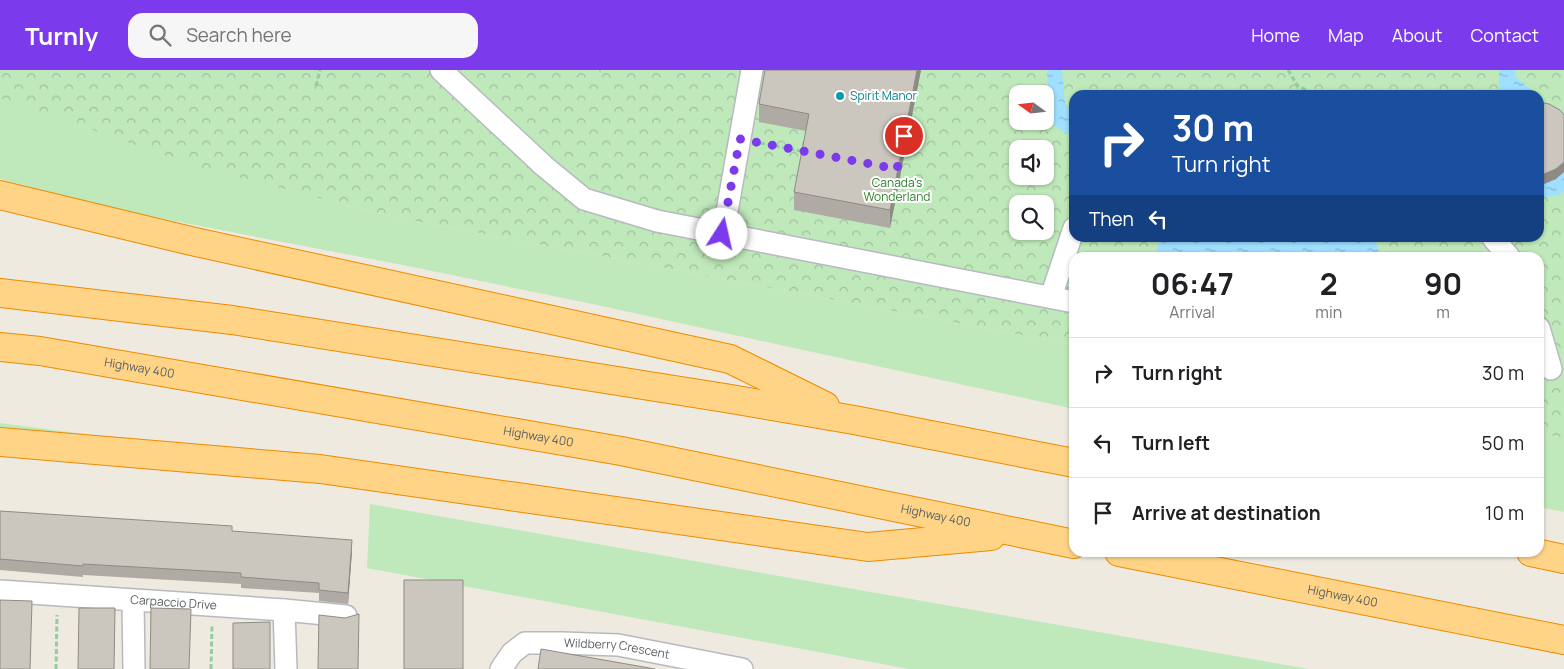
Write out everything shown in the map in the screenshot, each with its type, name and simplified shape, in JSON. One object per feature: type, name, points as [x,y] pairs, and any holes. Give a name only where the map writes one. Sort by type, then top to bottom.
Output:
[{"type":"highway","points":[[0,195],[191,241],[730,359],[854,420]]},
{"type":"highway","points":[[0,293],[232,320],[715,396],[854,420],[1069,462]]},
{"type":"highway","name":"Highway 400","points":[[0,347],[50,353],[621,451],[1069,543]]},
{"type":"highway","points":[[0,442],[320,469],[868,547],[1020,533]]},
{"type":"highway","points":[[1544,555],[1564,559]]},
{"type":"highway","name":"Highway 400","points":[[1144,557],[1564,640]]},
{"type":"street","points":[[441,70],[544,166],[584,199],[657,221],[1069,301]]},
{"type":"street","points":[[722,234],[752,70]]},
{"type":"street","points":[[1051,297],[1069,242]]},
{"type":"street","points":[[1496,242],[1505,252]]},
{"type":"street","points":[[1544,349],[1551,369]]},
{"type":"street","name":"Carpaccio Drive","points":[[0,592],[212,605],[346,616]]},
{"type":"street","points":[[133,601],[134,669]]},
{"type":"street","points":[[284,610],[286,669]]},
{"type":"street","name":"Wildberry Crescent","points":[[501,669],[512,653],[525,644],[562,643],[618,645],[742,669]]},
{"type":"path","points":[[316,86],[320,70]]},
{"type":"path","points":[[1288,70],[1297,85],[1306,90]]},
{"type":"path","points":[[740,139],[814,153]]},
{"type":"path","points":[[56,669],[57,595]]},
{"type":"path","points":[[211,669],[212,605]]},
{"type":"green space","points":[[0,70],[215,70],[342,204],[393,217],[1069,344],[1069,408],[597,305],[408,266],[122,211],[0,179]]},
{"type":"green space","name":"Canada's Wonderland","points":[[0,70],[1564,70],[1564,438],[1544,434],[1544,252],[1069,252],[1069,344],[393,217],[202,168],[0,98]]},
{"type":"green space","points":[[0,423],[137,441],[0,436]]},
{"type":"green space","points":[[1544,434],[1564,438],[1564,512],[1544,508]]},
{"type":"green space","points":[[370,504],[1309,669],[909,669],[367,568]]},
{"type":"water","points":[[1047,70],[1062,70],[1065,103],[1069,108],[1069,135],[1054,125],[1054,85],[1048,85]]},
{"type":"water","points":[[1499,70],[1515,70],[1515,76],[1531,90],[1499,90]]},
{"type":"water","points":[[1564,172],[1564,191],[1559,195],[1544,197],[1544,184]]},
{"type":"water","points":[[1159,242],[1376,242],[1380,252],[1156,252]]},
{"type":"building","points":[[765,70],[917,70],[890,210],[794,192],[809,114],[759,104]]},
{"type":"building","points":[[1544,103],[1560,110],[1564,115],[1564,162],[1556,169],[1544,174]]},
{"type":"building","points":[[0,511],[232,526],[232,531],[352,540],[348,593],[319,590],[319,583],[241,577],[241,573],[83,564],[83,566],[0,559]]},
{"type":"building","points":[[404,580],[463,580],[463,669],[404,669]]},
{"type":"building","points":[[0,600],[32,601],[30,669],[0,669]]},
{"type":"building","points":[[79,608],[115,608],[114,669],[78,669]]},
{"type":"building","points":[[151,608],[191,609],[189,669],[150,669]]},
{"type":"building","points":[[359,614],[358,669],[318,669],[319,615],[345,618]]},
{"type":"building","points":[[270,622],[270,669],[233,669],[233,623]]},
{"type":"building","points":[[541,649],[655,669],[538,669]]},
{"type":"place","name":"Spirit Manor","points":[[840,96]]},
{"type":"route","points":[[722,234],[740,139],[897,169],[904,136]]}]
